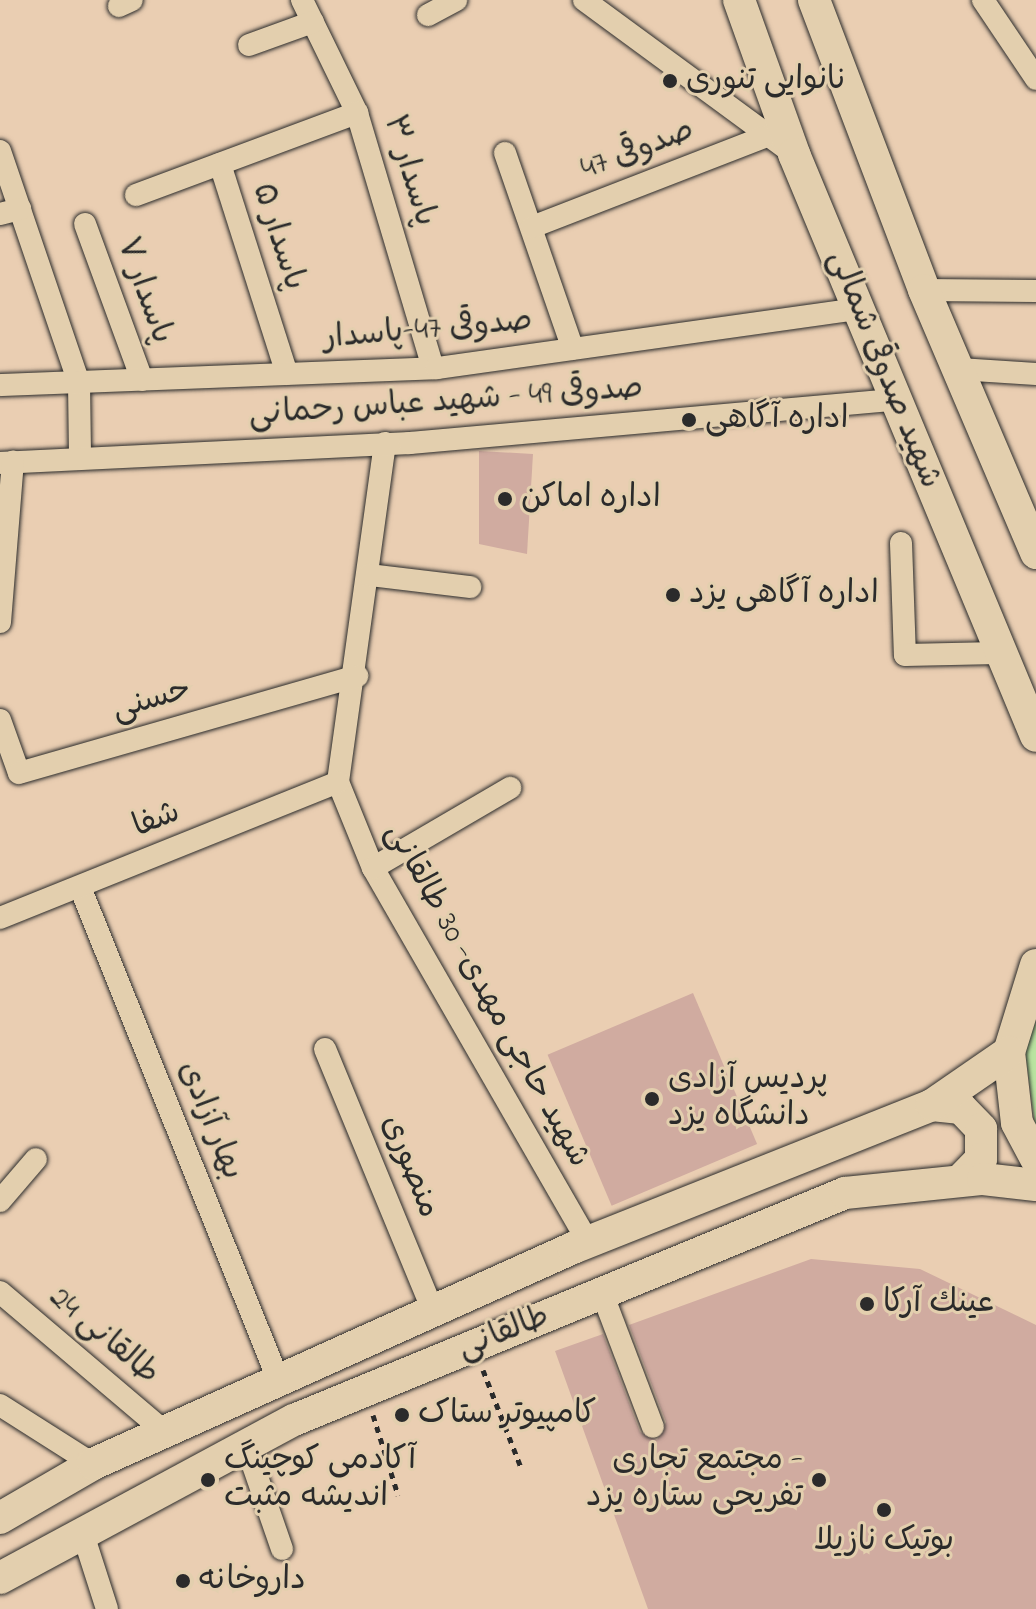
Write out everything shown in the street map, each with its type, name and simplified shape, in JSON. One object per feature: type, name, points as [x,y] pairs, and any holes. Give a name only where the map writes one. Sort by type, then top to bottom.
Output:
[{"type":"main road","name":"شهید صدوقی شمالی","points":[[739,0],[794,154],[998,653],[1036,736]]},
{"type":"main road","points":[[814,0],[924,290],[1036,553]]},
{"type":"main road","points":[[1036,965],[1009,1052],[1017,1123],[1036,1158]]},
{"type":"main road","name":"طالقانی","points":[[0,1518],[93,1464],[278,1379],[588,1242],[932,1105],[1009,1052]]},
{"type":"main road","points":[[932,1105],[961,1108],[981,1129],[981,1159],[961,1180]]},
{"type":"main road","name":"طالقانی","points":[[0,1578],[246,1445],[365,1391],[845,1193],[961,1180],[1036,1185]]},
{"type":"street","name":"پاسدار ۳","points":[[302,0],[357,113],[433,368]]},
{"type":"street","points":[[428,15],[456,0]]},
{"type":"street","points":[[584,0],[794,154]]},
{"type":"street","points":[[983,0],[1036,79]]},
{"type":"street","points":[[249,45],[313,22]]},
{"type":"street","points":[[136,195],[357,113]]},
{"type":"street","name":"صدوقی 47","points":[[532,227],[767,136]]},
{"type":"street","points":[[0,151],[10,212],[79,383],[80,457]]},
{"type":"street","points":[[505,153],[573,349]]},
{"type":"street","name":"پاسدار ۵","points":[[220,164],[287,374]]},
{"type":"street","name":"پاسدار ۷","points":[[85,224],[142,380]]},
{"type":"street","points":[[924,290],[1036,291]]},
{"type":"street","name":"صدوقی 47-پاسدار","points":[[0,385],[433,368],[858,309]]},
{"type":"street","points":[[959,369],[1036,374]]},
{"type":"street","name":"صدوقی 49 - شهید عباس رحمانی","points":[[6,463],[385,443],[896,400]]},
{"type":"street","points":[[338,782],[357,676],[385,443]]},
{"type":"street","points":[[0,622],[6,463]]},
{"type":"street","points":[[901,543],[905,655],[998,653]]},
{"type":"street","points":[[369,575],[470,587]]},
{"type":"street","name":"حسنی","points":[[0,720],[19,773],[357,676]]},
{"type":"street","name":"شهید حاجی مهدی- 30 طالقانی","points":[[338,782],[373,868],[588,1242]]},
{"type":"street","name":"شفا","points":[[0,918],[338,782]]},
{"type":"street","points":[[373,868],[510,788]]},
{"type":"street","name":"بهار آزادی","points":[[80,887],[278,1379]]},
{"type":"street","name":"منصوری","points":[[325,1049],[433,1311]]},
{"type":"street","points":[[0,1201],[36,1159]]},
{"type":"street","name":"طالقانی 24","points":[[0,1292],[164,1431]]},
{"type":"street","points":[[602,1293],[653,1427]]},
{"type":"street","points":[[0,1405],[93,1464]]},
{"type":"street","points":[[246,1445],[282,1549]]},
{"type":"street","points":[[82,1531],[107,1609]]},
{"type":"path","points":[[474,1346],[522,1470]]},
{"type":"path","points":[[365,1391],[398,1495]]},
{"type":"green space","points":[[1036,1021],[1036,1132],[1025,1051]]},
{"type":"building","name":"اداره اماکن","points":[[479,451],[533,454],[527,554],[479,544]]},
{"type":"building","name":"پردیس آزادی دانشگاه یزد","points":[[693,993],[757,1144],[612,1206],[548,1055]]},
{"type":"building","name":"مجتمع تجاری - تفریحی ستاره یزد","points":[[811,1259],[920,1269],[1036,1325],[1036,1609],[648,1609],[555,1351],[603,1334],[640,1432],[657,1440],[666,1422],[629,1325]]},
{"type":"place","name":"نانوایی تنوری","points":[[670,81]]},
{"type":"place","name":"اداره آگاهی","points":[[689,420]]},
{"type":"place","name":"اداره اماکن","points":[[505,499]]},
{"type":"place","name":"اداره آگاهی یزد","points":[[673,595]]},
{"type":"place","name":"پردیس آزادی دانشگاه یزد","points":[[652,1099]]},
{"type":"place","name":"عينك آركا","points":[[867,1304]]},
{"type":"place","name":"کامپیوتر ستاک","points":[[402,1415]]},
{"type":"place","name":"آکادمی کوچینگ اندیشه مثبت","points":[[208,1480]]},
{"type":"place","name":"مجتمع تجاری - تفریحی ستاره یزد","points":[[819,1480]]},
{"type":"place","name":"بوتیک نازیلا","points":[[884,1510]]},
{"type":"place","name":"داروخانه","points":[[183,1581]]}]
